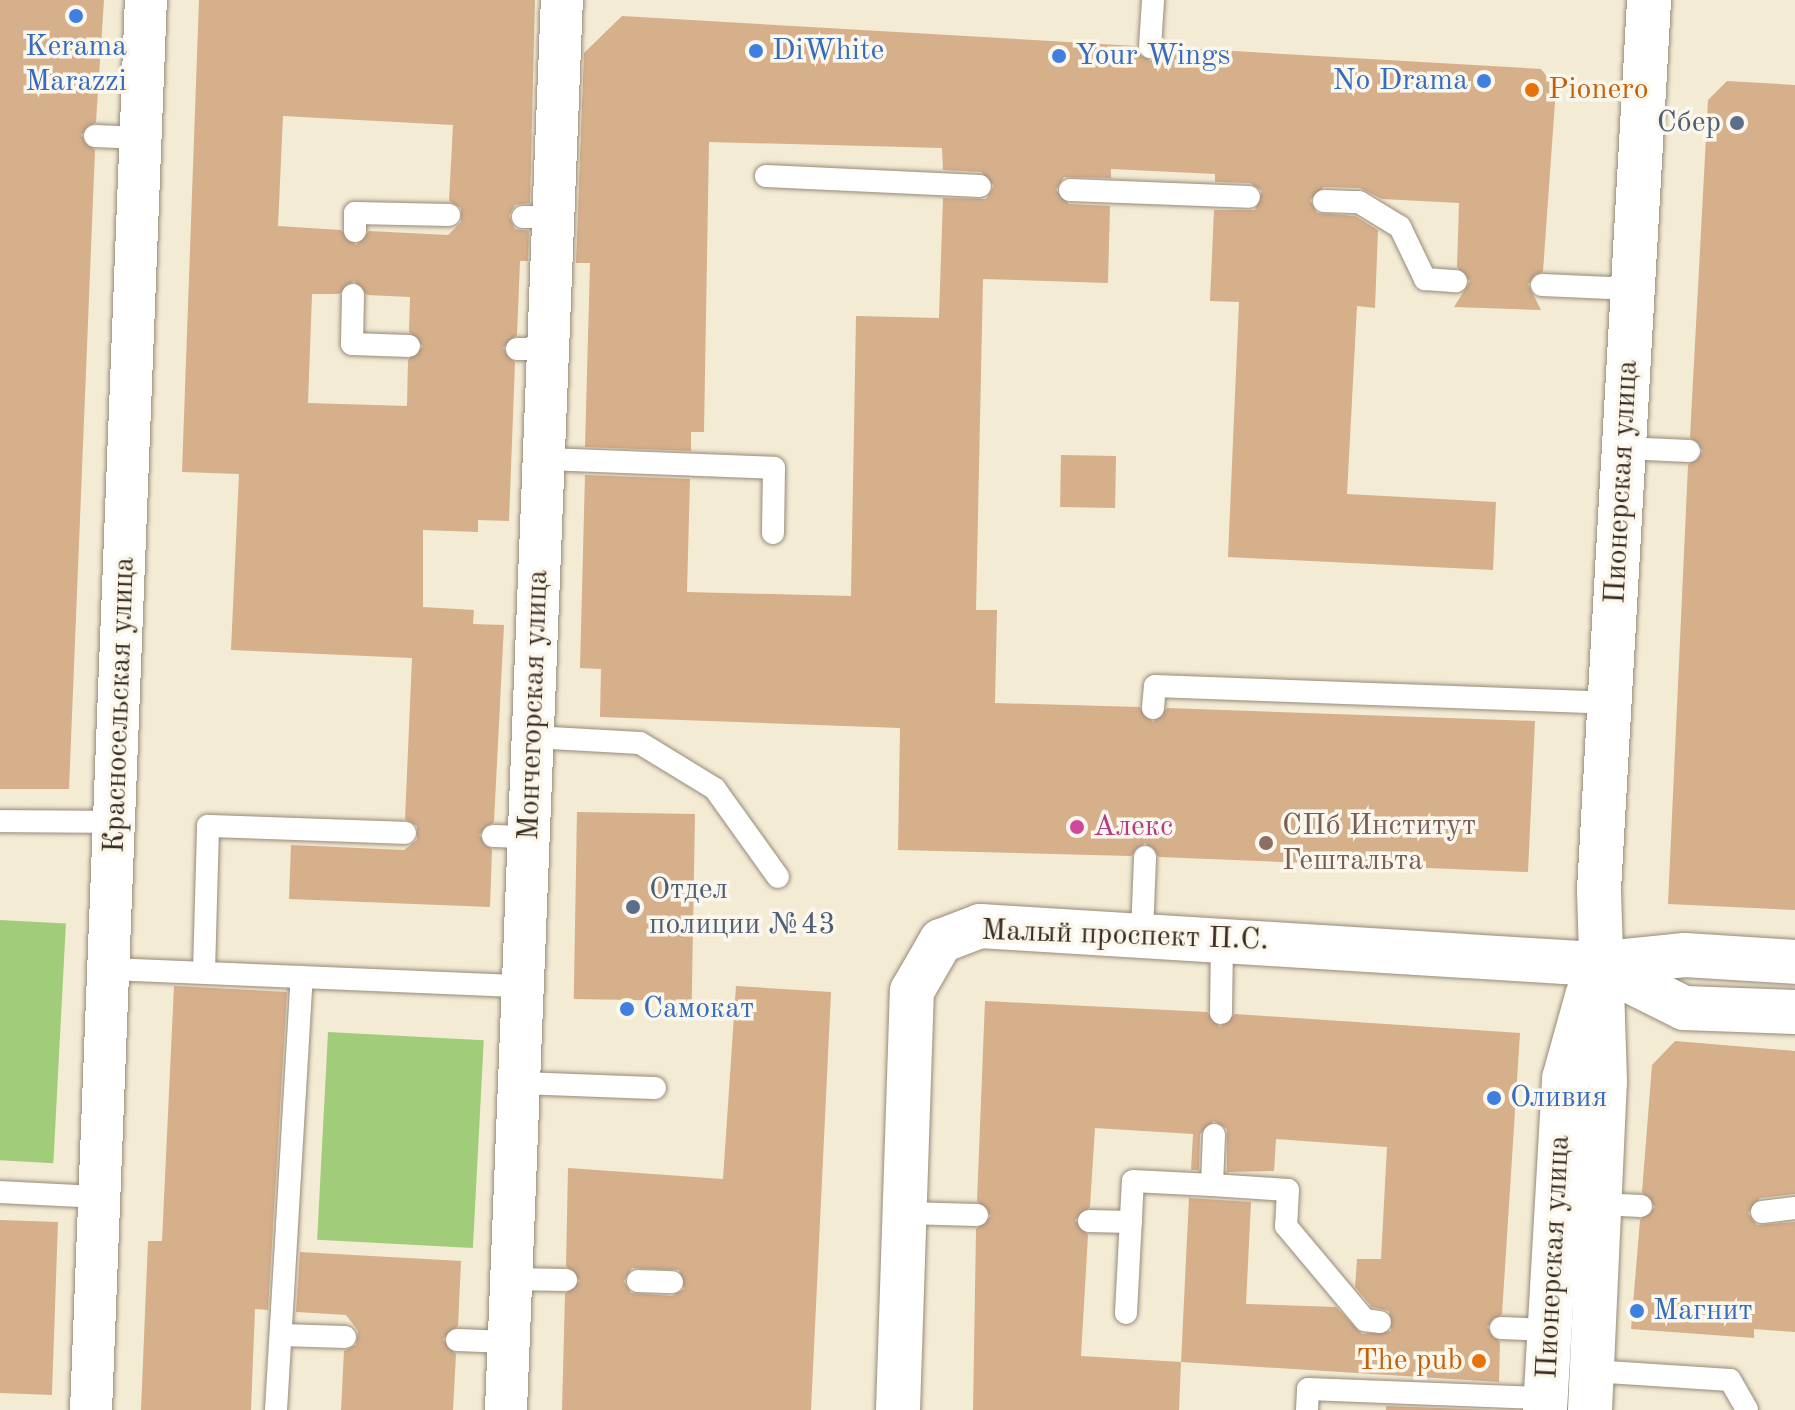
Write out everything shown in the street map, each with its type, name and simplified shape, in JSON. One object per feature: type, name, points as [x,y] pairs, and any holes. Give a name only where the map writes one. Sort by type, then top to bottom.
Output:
[{"type":"street","name":"Красносельская улица","points":[[91,1410],[146,0]]},
{"type":"street","name":"Мончегорская улица","points":[[506,1410],[523,986],[511,836],[533,737],[544,459],[533,349],[538,217],[562,0]]},
{"type":"street","name":"Пионерская улица","points":[[1591,1390],[1620,1205],[1605,1082],[1596,964],[1649,0]]},
{"type":"street","name":"Малый проспект П.С.","points":[[898,1410],[912,991],[921,964],[941,941],[980,926],[1222,937],[1596,964],[1685,955],[1795,962]]},
{"type":"street","name":"Пионерская улица","points":[[1546,1404],[1564,1079],[1596,964]]},
{"type":"street","name":"Малый проспект П.С.","points":[[1596,964],[1684,1008],[1795,1012]]},
{"type":"lane","points":[[1150,47],[1153,0]]},
{"type":"lane","points":[[95,136],[141,138]]},
{"type":"lane","points":[[766,176],[980,186]]},
{"type":"lane","points":[[1070,190],[1143,182],[1249,197]]},
{"type":"lane","points":[[1324,201],[1359,202],[1400,227],[1425,279],[1456,281]]},
{"type":"lane","points":[[355,231],[355,213],[449,215]]},
{"type":"lane","points":[[1542,285],[1633,289]]},
{"type":"lane","points":[[353,295],[352,344],[409,346]]},
{"type":"lane","points":[[1624,448],[1689,451]]},
{"type":"lane","points":[[544,459],[774,468],[773,533]]},
{"type":"lane","points":[[1153,708],[1155,686],[1609,703]]},
{"type":"lane","points":[[533,737],[640,743],[715,789],[778,877]]},
{"type":"lane","points":[[0,821],[116,822]]},
{"type":"lane","points":[[204,972],[208,826],[405,833]]},
{"type":"lane","points":[[1142,933],[1145,857]]},
{"type":"lane","points":[[1221,1013],[1222,937]]},
{"type":"lane","points":[[109,969],[523,986]]},
{"type":"lane","points":[[276,1410],[302,977]]},
{"type":"lane","points":[[519,1083],[655,1088]]},
{"type":"lane","points":[[1212,1185],[1214,1135]]},
{"type":"lane","points":[[1126,1313],[1133,1181],[1288,1190],[1286,1226],[1365,1320],[1380,1322]]},
{"type":"lane","points":[[0,1192],[100,1197]]},
{"type":"lane","points":[[1762,1212],[1795,1208]]},
{"type":"lane","points":[[905,1213],[977,1215]]},
{"type":"lane","points":[[1089,1221],[1131,1222]]},
{"type":"lane","points":[[511,1279],[566,1280]]},
{"type":"lane","points":[[638,1281],[672,1282]]},
{"type":"lane","points":[[1501,1328],[1549,1330]]},
{"type":"lane","points":[[281,1335],[345,1337]]},
{"type":"lane","points":[[457,1340],[509,1342]]},
{"type":"lane","points":[[1591,1390],[1730,1380],[1747,1410]]},
{"type":"lane","points":[[1307,1410],[1308,1389],[1546,1404]]},
{"type":"green space","points":[[0,920],[66,923],[53,1163],[0,1160]]},
{"type":"green space","points":[[328,1032],[484,1040],[473,1248],[317,1240]]},
{"type":"building","points":[[0,0],[104,0],[96,122],[81,135],[95,150],[69,789],[0,789]]},
{"type":"building","points":[[199,0],[535,0],[530,203],[515,205],[509,216],[515,229],[529,231],[528,261],[520,261],[517,335],[503,348],[515,363],[509,521],[478,520],[478,532],[423,530],[423,607],[474,610],[473,624],[504,625],[494,822],[479,835],[492,850],[490,907],[289,899],[291,845],[404,850],[417,840],[417,826],[405,819],[412,658],[231,650],[239,474],[182,472]],"holes":[[[283,116],[453,125],[449,201],[461,208],[461,222],[448,235],[369,231],[356,245],[341,230],[278,226]],[[354,281],[367,295],[410,297],[409,332],[423,346],[408,360],[407,406],[308,403],[312,294],[339,294]]]},
{"type":"building","points":[[622,16],[1136,46],[1150,61],[1164,47],[1541,69],[1556,88],[1543,271],[1528,284],[1541,310],[1454,307],[1470,281],[1457,267],[1459,203],[1382,199],[1360,188],[1324,187],[1310,200],[1317,213],[1355,216],[1378,230],[1375,308],[1357,306],[1347,494],[1496,502],[1493,570],[1228,557],[1239,302],[1210,301],[1214,210],[1255,210],[1262,191],[1250,183],[1215,182],[1215,174],[1111,169],[1111,178],[1064,177],[1056,190],[1069,204],[1110,206],[1108,283],[983,279],[976,610],[997,610],[995,703],[1139,707],[1153,722],[1167,708],[1535,721],[1528,872],[1159,857],[1145,843],[1131,856],[898,850],[900,728],[600,717],[601,669],[580,668],[585,475],[690,479],[687,592],[851,596],[856,316],[939,318],[943,198],[986,199],[994,186],[981,172],[943,170],[942,148],[709,142],[704,432],[691,432],[691,451],[585,447],[590,263],[576,263],[584,53]]},
{"type":"building","points":[[1727,81],[1795,85],[1795,910],[1668,904],[1688,465],[1703,451],[1690,437],[1708,100]]},
{"type":"building","points":[[1061,455],[1116,456],[1115,508],[1060,507]]},
{"type":"building","name":"Отдел полиции №43","points":[[577,812],[695,814],[692,1001],[574,999]]},
{"type":"building","points":[[174,986],[287,992],[268,1310],[255,1309],[251,1410],[141,1410],[148,1241],[162,1241]]},
{"type":"building","points":[[736,986],[831,992],[811,1410],[562,1410],[565,1294],[580,1281],[566,1266],[568,1168],[723,1179]],"holes":[[[632,1268],[679,1270],[684,1289],[672,1296],[631,1293],[624,1281]]]},
{"type":"building","points":[[985,1001],[1207,1012],[1220,1027],[1235,1014],[1520,1033],[1502,1314],[1487,1327],[1500,1342],[1499,1382],[1181,1362],[1179,1410],[973,1410],[976,1229],[991,1216],[977,1201]],"holes":[[[1214,1121],[1227,1129],[1227,1172],[1274,1171],[1276,1139],[1387,1147],[1381,1259],[1357,1259],[1355,1287],[1372,1307],[1389,1311],[1391,1331],[1362,1334],[1336,1307],[1246,1304],[1251,1202],[1189,1198],[1181,1362],[1081,1356],[1088,1235],[1075,1220],[1090,1207],[1095,1128],[1193,1134],[1191,1170],[1199,1170],[1200,1134]]]},
{"type":"building","points":[[1675,1041],[1795,1051],[1795,1194],[1760,1198],[1748,1213],[1757,1225],[1795,1222],[1795,1332],[1754,1329],[1754,1338],[1631,1329],[1640,1220],[1655,1207],[1642,1192],[1652,1065]]},
{"type":"building","points":[[0,1220],[58,1222],[52,1395],[0,1393]]},
{"type":"building","points":[[300,1252],[461,1261],[458,1326],[443,1339],[456,1354],[453,1410],[341,1410],[344,1351],[356,1345],[358,1331],[346,1315],[296,1312]]},
{"type":"building","points":[[1386,1406],[1493,1410],[1386,1410]]},
{"type":"place","name":"Kerama Marazzi","points":[[76,16]]},
{"type":"place","name":"DiWhite","points":[[756,51]]},
{"type":"place","name":"Your Wings","points":[[1059,56]]},
{"type":"place","name":"No Drama","points":[[1484,81]]},
{"type":"place","name":"Pionero","points":[[1532,90]]},
{"type":"place","name":"Сбер","points":[[1737,123]]},
{"type":"place","name":"Алекс","points":[[1077,827]]},
{"type":"place","name":"СПб Институт Гештальта","points":[[1266,843]]},
{"type":"place","name":"Отдел полиции №43","points":[[633,907]]},
{"type":"place","name":"Самокат","points":[[627,1009]]},
{"type":"place","name":"Оливия","points":[[1494,1098]]},
{"type":"place","name":"Магнит","points":[[1637,1311]]},
{"type":"place","name":"The pub","points":[[1479,1361]]}]
